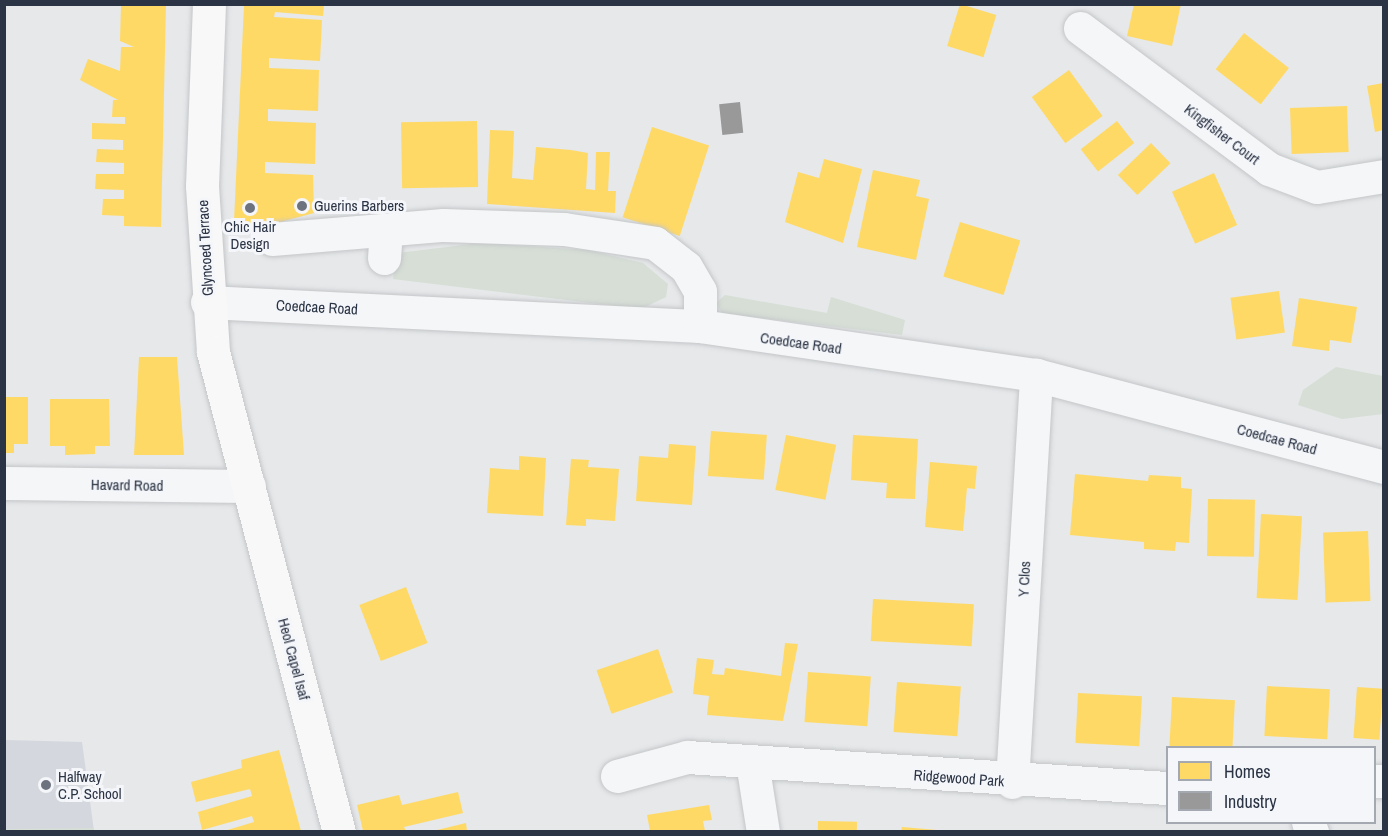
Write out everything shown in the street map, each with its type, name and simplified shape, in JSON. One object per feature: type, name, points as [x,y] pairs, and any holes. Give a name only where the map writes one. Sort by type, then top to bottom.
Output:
[{"type":"street","name":"Glyncoed Terrace","points":[[209,4],[201,186],[207,302],[213,352],[249,486]]},
{"type":"street","name":"Kingfisher Court","points":[[1080,28],[1269,168],[1317,187],[1383,176]]},
{"type":"street","points":[[272,239],[385,244],[564,229],[656,243],[686,267],[700,291],[700,326]]},
{"type":"street","name":"Coedcae Road","points":[[207,302],[700,326],[1036,375],[1383,467]]},
{"type":"street","name":"Y Clos","points":[[1011,782],[1036,375]]},
{"type":"street","name":"Havard Road","points":[[4,483],[249,486]]},
{"type":"street","name":"Heol Capel Isaf","points":[[249,486],[339,831]]},
{"type":"street","name":"Ridgewood Park","points":[[617,776],[687,757],[1011,782],[1166,788]]},
{"type":"street","points":[[752,762],[763,831]]},
{"type":"shaded area","points":[[480,243],[587,250],[643,263],[668,284],[666,297],[641,309],[393,279],[398,253]]},
{"type":"shaded area","points":[[725,295],[827,313],[831,297],[905,320],[902,335],[722,313],[716,303]]},
{"type":"shaded area","points":[[1336,367],[1383,376],[1383,414],[1342,419],[1298,405],[1303,390]]},
{"type":"shaded area","name":"Halfway C.P. School","points":[[5,740],[82,742],[94,831],[5,832]]},
{"type":"shaded area","points":[[93,828],[94,831],[4,831],[5,829]]},
{"type":"building: Homes","points":[[121,4],[166,4],[161,227],[124,226],[124,216],[102,215],[103,199],[124,199],[124,190],[95,189],[96,174],[124,174],[124,163],[96,162],[97,149],[123,150],[123,140],[92,139],[92,123],[125,124],[125,117],[112,117],[113,100],[118,100],[80,80],[88,59],[120,71],[121,47],[134,47],[120,41]]},
{"type":"building: Homes","points":[[960,4],[996,15],[983,57],[947,46]]},
{"type":"building: Homes","points":[[1134,4],[1181,4],[1172,46],[1127,36]]},
{"type":"building: Homes","points":[[244,5],[324,5],[323,16],[275,12],[274,17],[322,20],[320,61],[269,58],[269,68],[319,70],[318,111],[268,109],[268,121],[316,123],[315,164],[265,162],[265,173],[313,175],[314,213],[269,225],[239,226],[234,221]]},
{"type":"building: Homes","points":[[1244,33],[1289,68],[1261,104],[1216,69]]},
{"type":"building: Homes","points":[[1069,70],[1103,116],[1065,143],[1032,97]]},
{"type":"building: Homes","points":[[1383,83],[1383,130],[1375,132],[1367,86]]},
{"type":"building: Homes","points":[[1347,106],[1349,152],[1292,154],[1290,108]]},
{"type":"building: Homes","points":[[477,121],[478,187],[402,188],[401,122]]},
{"type":"building: Homes","points":[[1117,121],[1134,143],[1098,171],[1081,149]]},
{"type":"building: Homes","points":[[652,127],[709,146],[680,236],[623,217]]},
{"type":"building: Homes","points":[[490,130],[514,131],[512,178],[533,180],[536,147],[571,150],[588,153],[586,189],[595,190],[596,152],[610,152],[608,191],[616,191],[615,213],[487,204]]},
{"type":"building: Homes","points":[[1151,143],[1170,163],[1137,195],[1118,175]]},
{"type":"building: Homes","points":[[824,159],[862,169],[843,243],[785,222],[798,172],[819,178]]},
{"type":"building: Homes","points":[[873,170],[920,180],[916,196],[929,199],[916,260],[857,247]]},
{"type":"building: Homes","points":[[1214,173],[1237,225],[1195,244],[1172,192]]},
{"type":"building: Homes","points":[[960,222],[1020,240],[1004,295],[943,277]]},
{"type":"building: Homes","points":[[1279,291],[1285,333],[1236,339],[1230,298]]},
{"type":"building: Homes","points":[[1299,298],[1357,307],[1351,343],[1330,340],[1329,351],[1292,346]]},
{"type":"building: Homes","points":[[139,357],[177,357],[184,455],[134,455]]},
{"type":"building: Homes","points":[[4,397],[28,397],[28,444],[14,444],[14,453],[4,453]]},
{"type":"building: Homes","points":[[50,399],[109,399],[110,446],[95,446],[95,454],[65,455],[65,446],[50,446]]},
{"type":"building: Homes","points":[[711,431],[767,435],[764,480],[708,476]]},
{"type":"building: Homes","points":[[786,435],[836,445],[825,500],[775,490]]},
{"type":"building: Homes","points":[[853,435],[918,439],[915,499],[886,498],[887,483],[851,480]]},
{"type":"building: Homes","points":[[669,444],[696,446],[692,505],[636,501],[639,456],[668,458]]},
{"type":"building: Homes","points":[[519,456],[546,458],[543,516],[487,513],[490,468],[519,470]]},
{"type":"building: Homes","points":[[571,459],[589,460],[588,467],[619,469],[615,521],[586,519],[586,526],[566,525]]},
{"type":"building: Homes","points":[[930,462],[977,466],[975,489],[967,488],[963,531],[925,527]]},
{"type":"building: Homes","points":[[1075,474],[1148,481],[1149,475],[1181,477],[1181,488],[1192,489],[1189,543],[1176,542],[1175,551],[1144,549],[1144,542],[1070,535]]},
{"type":"building: Homes","points":[[1208,499],[1255,500],[1254,557],[1207,556]]},
{"type":"building: Homes","points":[[1261,514],[1302,516],[1298,600],[1257,598]]},
{"type":"building: Homes","points":[[1368,531],[1370,601],[1325,603],[1323,533]]},
{"type":"building: Homes","points":[[406,587],[428,643],[381,661],[359,605]]},
{"type":"building: Homes","points":[[873,599],[974,604],[972,646],[871,641]]},
{"type":"building: Homes","points":[[785,643],[798,644],[783,721],[707,715],[709,696],[693,694],[697,658],[714,660],[712,674],[724,675],[725,668],[781,676]]},
{"type":"building: Homes","points":[[658,649],[673,692],[612,714],[597,670]]},
{"type":"building: Homes","points":[[808,672],[871,676],[867,726],[805,722]]},
{"type":"building: Homes","points":[[897,682],[961,686],[957,736],[894,732]]},
{"type":"building: Homes","points":[[1267,686],[1330,689],[1327,739],[1264,736]]},
{"type":"building: Homes","points":[[1357,687],[1383,689],[1379,740],[1353,738]]},
{"type":"building: Homes","points":[[1078,693],[1142,696],[1139,746],[1075,743]]},
{"type":"building: Homes","points":[[1172,697],[1235,700],[1233,746],[1169,746]]},
{"type":"building: Homes","points":[[279,750],[301,831],[224,831],[254,822],[252,816],[202,830],[198,812],[252,796],[250,789],[196,802],[191,782],[242,768],[241,760]]},
{"type":"building: Homes","points":[[458,792],[463,813],[404,827],[406,831],[363,831],[357,805],[399,795],[402,805]]},
{"type":"building: Homes","points":[[709,805],[712,820],[703,821],[705,831],[650,831],[647,815]]},
{"type":"building: Homes","points":[[818,821],[857,822],[857,832],[818,831]]},
{"type":"building: Homes","points":[[466,823],[467,831],[433,831]]},
{"type":"building: Homes","points":[[902,827],[937,830],[937,831],[901,831]]},
{"type":"building: Industry","points":[[740,102],[743,133],[722,135],[719,104]]},
{"type":"place","name":"Guerins Barbers","points":[[302,206]]},
{"type":"place","name":"Chic Hair Design","points":[[250,208]]},
{"type":"place","name":"Halfway C.P. School","points":[[46,785]]}]
